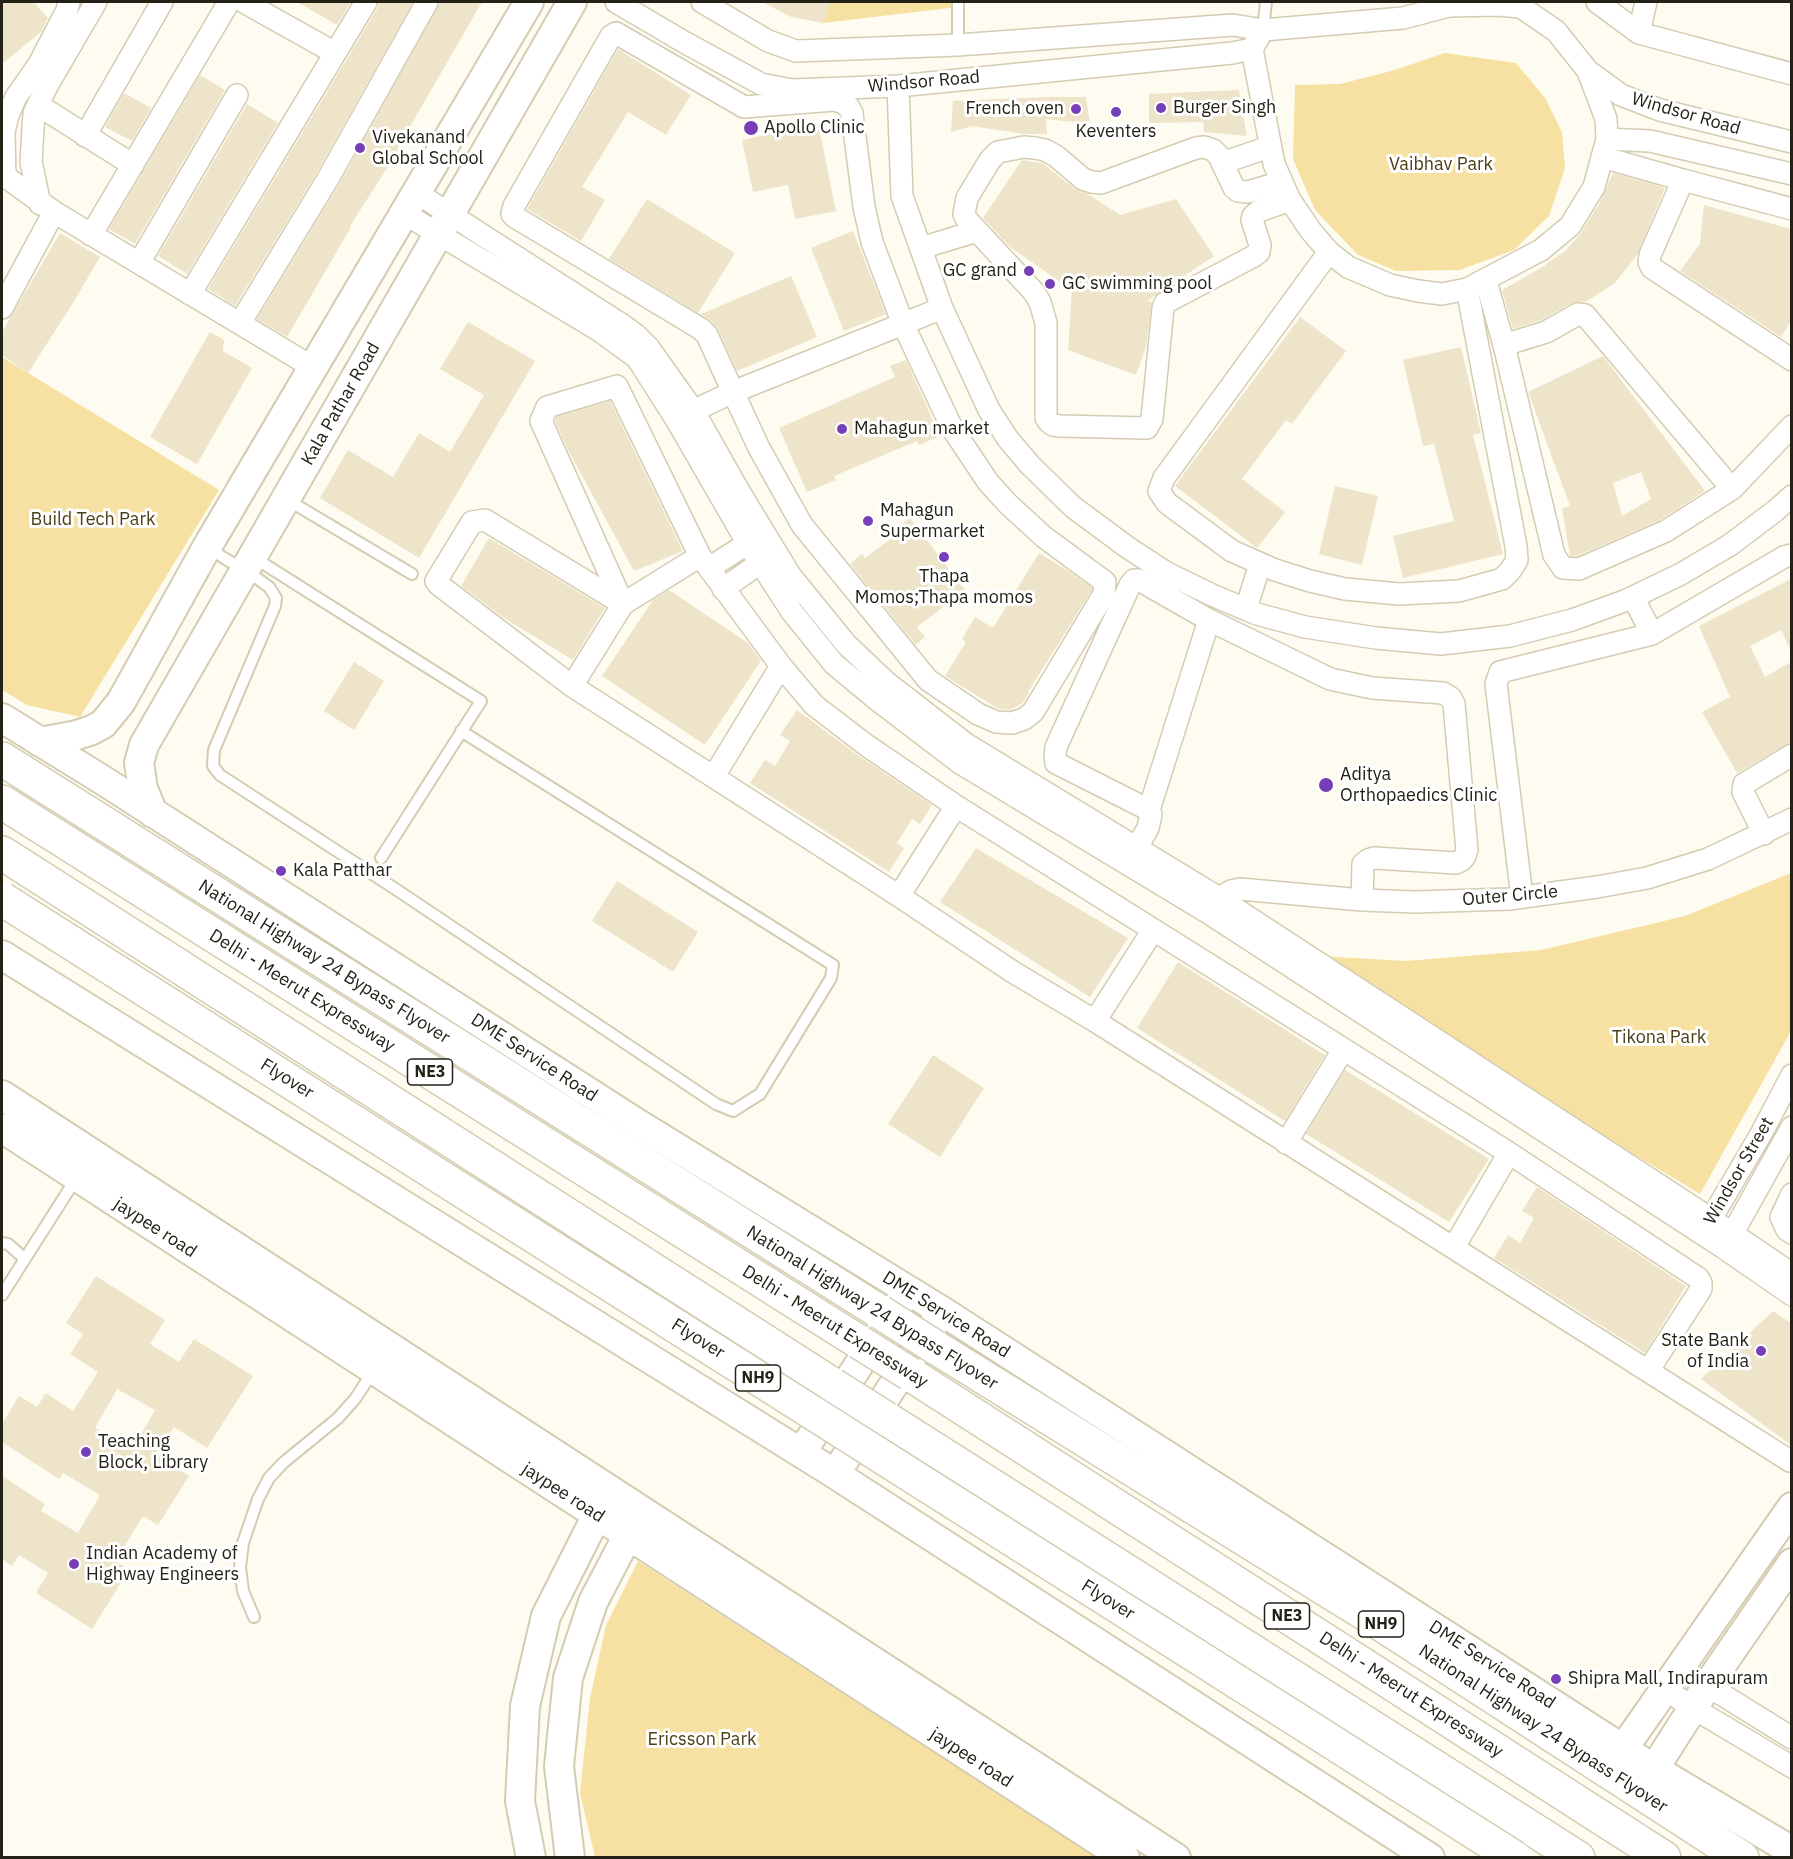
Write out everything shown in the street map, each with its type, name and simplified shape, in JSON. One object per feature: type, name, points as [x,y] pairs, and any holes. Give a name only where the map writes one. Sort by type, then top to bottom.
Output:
[{"type":"highway","name":"National Highway 24 Bypass Flyover","points":[[2,759],[1016,1398],[1364,1613],[1742,1857]]},
{"type":"highway","name":"Delhi - Meerut Expressway","points":[[2,802],[910,1374],[1664,1857]]},
{"type":"highway","name":"NE3","points":[[2,853],[832,1385],[1578,1857]]},
{"type":"highway","name":"Flyover","points":[[2,899],[1515,1857]]},
{"type":"street","points":[[69,2],[39,64],[16,96],[8,115],[4,132],[3,176],[47,208],[314,368]]},
{"type":"street","points":[[2,308],[47,208],[31,162],[34,113],[96,2]]},
{"type":"street","points":[[85,136],[162,2]]},
{"type":"street","points":[[91,235],[229,2]]},
{"type":"street","points":[[244,2],[335,53]]},
{"type":"street","points":[[190,294],[366,2]]},
{"type":"street","points":[[240,324],[326,182],[427,2]]},
{"type":"street","points":[[40,742],[92,730],[102,724],[121,702],[207,547],[528,2]]},
{"type":"street","name":"Kala Pathar Road","points":[[153,813],[143,789],[139,763],[144,745],[572,2]]},
{"type":"street","name":"Windsor Road","points":[[616,2],[761,84],[792,90],[898,86],[1232,53],[1252,49]]},
{"type":"street","name":"Windsor Road","points":[[702,2],[768,41],[796,51],[958,45],[1233,25],[1263,30],[1403,18],[1452,4],[1520,4]]},
{"type":"street","points":[[1597,2],[1639,33],[1791,74]]},
{"type":"street","points":[[1639,33],[1646,2]]},
{"type":"street","points":[[1263,30],[1252,49],[1269,147],[1286,191],[1311,231],[1329,252],[1348,267],[1390,285],[1442,294],[1467,289],[1486,280],[1541,250],[1569,226],[1594,187],[1605,148],[1606,119],[1588,71],[1556,31],[1520,4]]},
{"type":"street","points":[[613,34],[619,34],[744,107],[834,100],[848,106],[852,113],[867,225],[903,324],[952,428],[988,482],[1025,521],[1105,582],[1104,594],[1033,712],[1024,719],[1012,723],[996,722],[978,714],[928,680],[802,525],[759,448],[734,392],[712,343],[701,329],[512,214],[514,206],[613,34]]},
{"type":"street","name":"Windsor Road","points":[[1588,71],[1621,95],[1660,110],[1791,142]]},
{"type":"street","points":[[898,86],[903,196],[942,308],[989,410],[1008,439],[1030,465],[1073,507],[1167,573],[1246,609],[1305,627],[1376,638],[1441,644],[1510,636],[1572,620],[1634,597],[1681,574],[1730,545],[1791,496]]},
{"type":"street","points":[[139,263],[237,95]]},
{"type":"street","points":[[38,105],[133,165]]},
{"type":"street","name":"Windsor Road","points":[[1605,148],[1650,141],[1791,174]]},
{"type":"street","points":[[1024,147],[1045,150],[1083,179],[1101,183],[1204,147],[1213,150],[1234,188],[1238,191],[1286,191],[1253,216],[1252,220],[1260,245],[1259,252],[1165,303],[1152,419],[1148,428],[1060,426],[1049,422],[1046,417],[1046,323],[1040,302],[1033,291],[964,214],[964,207],[990,160],[998,152],[1024,147]]},
{"type":"street","points":[[1222,163],[1269,147]]},
{"type":"street","points":[[1605,148],[1683,180],[1791,208]]},
{"type":"street","points":[[1683,180],[1650,255],[1649,262],[1652,268],[1791,360]]},
{"type":"street","points":[[411,204],[445,226],[636,334],[666,370],[685,415],[768,557],[792,612],[834,664],[960,763],[1213,905]]},
{"type":"street","points":[[921,248],[977,231]]},
{"type":"street","points":[[1329,252],[1160,485],[1159,491],[1167,503],[1216,541],[1260,564],[1311,581],[1345,589],[1399,594],[1459,591],[1502,579],[1517,560],[1467,289]]},
{"type":"street","points":[[1486,280],[1504,345],[1554,555],[1563,568],[1579,569],[1666,531],[1732,489],[1787,440]]},
{"type":"street","points":[[685,415],[734,392],[942,308]]},
{"type":"street","points":[[1504,345],[1546,332],[1578,314],[1585,315],[1732,489]]},
{"type":"street","points":[[623,604],[541,421],[547,407],[617,386],[705,562],[781,666],[814,705],[866,745],[956,806],[1509,1153],[1698,1278],[1701,1289],[1648,1371]]},
{"type":"street","points":[[623,604],[484,520],[472,522],[436,580],[439,585],[572,686],[1013,972],[1095,1021],[1790,1461]]},
{"type":"street","points":[[572,686],[623,604],[756,539]]},
{"type":"street","points":[[1522,897],[1496,684],[1500,672],[1652,634],[1791,555]]},
{"type":"street","points":[[723,589],[768,557]]},
{"type":"street","points":[[768,557],[790,575],[833,628],[886,682],[966,744],[1136,849],[1213,905],[1706,1226],[1791,1274]]},
{"type":"street","points":[[1246,609],[1260,564]]},
{"type":"street","points":[[1149,810],[1056,763],[1056,747],[1134,580],[1139,580],[1209,620],[1330,679],[1372,688],[1443,693],[1451,698],[1454,704],[1467,850],[1465,856],[1462,861],[1456,863],[1374,858],[1368,860],[1364,864],[1362,900]]},
{"type":"street","points":[[1634,597],[1652,634]]},
{"type":"street","points":[[1136,849],[1148,828],[1151,814],[1149,810],[1209,620]]},
{"type":"street","points":[[714,776],[781,666]]},
{"type":"street","name":"DME Service Road","points":[[2,718],[101,779],[634,1122],[942,1311],[1654,1769],[1791,1851]]},
{"type":"street","points":[[1764,834],[1743,792],[1744,784],[1791,755]]},
{"type":"street","points":[[899,896],[956,806]]},
{"type":"street","name":"Outer Circle","points":[[1213,905],[1231,891],[1240,889],[1362,900],[1415,902],[1522,897],[1647,878],[1708,859],[1791,819]]},
{"type":"street","points":[[1095,1021],[1153,930]]},
{"type":"street","points":[[2,955],[835,1474],[1430,1857]]},
{"type":"street","points":[[1286,1143],[1343,1050]]},
{"type":"street","name":"Windsor Street","points":[[1706,1226],[1728,1193],[1791,1075]]},
{"type":"street","points":[[2,1095],[192,1235],[990,1754],[1176,1857]]},
{"type":"street","name":"Windsor Street","points":[[1728,1240],[1791,1127]]},
{"type":"street","name":"jaypee road","points":[[2,1128],[77,1177],[192,1235],[374,1370],[627,1535],[990,1754],[1125,1857]]},
{"type":"street","points":[[1454,1247],[1509,1153]]},
{"type":"street","points":[[1791,1194],[1781,1218],[1791,1233]]},
{"type":"street","points":[[1728,1240],[1791,1295]]},
{"type":"street","points":[[801,1453],[908,1290]]},
{"type":"street","points":[[835,1474],[942,1311]]},
{"type":"street","points":[[1623,1749],[1791,1507]]},
{"type":"street","points":[[531,1857],[520,1802],[525,1706],[546,1616],[597,1515]]},
{"type":"street","points":[[570,1857],[559,1766],[568,1678],[592,1602],[627,1535]]},
{"type":"street","points":[[1654,1769],[1791,1563]]},
{"type":"street","points":[[1672,1679],[1700,1697],[1791,1767]]},
{"type":"street","points":[[1700,1697],[1791,1738]]},
{"type":"lane","points":[[958,2],[958,45]]},
{"type":"lane","points":[[1263,30],[1266,2]]},
{"type":"lane","points":[[286,499],[412,574]]},
{"type":"lane","points":[[207,547],[249,563],[481,701],[381,858]]},
{"type":"lane","points":[[249,563],[276,598],[275,606],[214,750],[213,766],[220,775],[409,898],[716,1104],[733,1111],[760,1094],[831,978],[833,965],[461,731]]},
{"type":"lane","points":[[2,1295],[77,1177]]},
{"type":"lane","points":[[2,1243],[8,1244],[25,1259]]},
{"type":"lane","points":[[254,1617],[243,1592],[240,1567],[243,1543],[258,1499],[269,1478],[283,1463],[339,1418],[374,1370]]},
{"type":"green space","points":[[830,2],[958,2],[958,7],[823,23]]},
{"type":"green space","name":"Vaibhav Park","points":[[1445,53],[1516,63],[1545,98],[1562,132],[1565,168],[1549,216],[1514,250],[1460,270],[1396,271],[1358,255],[1315,210],[1293,159],[1295,85],[1340,84],[1395,70]]},
{"type":"green space","name":"Build Tech Park","points":[[2,357],[219,490],[80,717],[27,705],[2,690]]},
{"type":"green space","name":"Tikona Park","points":[[1791,873],[1791,1031],[1700,1194],[1302,955],[1406,961],[1541,950],[1685,916]]},
{"type":"green space","name":"Ericsson Park","points":[[638,1561],[1095,1857],[595,1857],[580,1793],[590,1698],[606,1625]]},
{"type":"building","points":[[2,2],[34,2],[48,18],[41,32],[2,64]]},
{"type":"building","points":[[297,2],[351,2],[337,25]]},
{"type":"building","points":[[379,2],[413,2],[315,176],[235,306],[208,289],[377,9]]},
{"type":"building","points":[[440,2],[482,2],[397,149],[398,151],[350,226],[287,337],[257,319],[337,188]]},
{"type":"building","points":[[762,2],[830,2],[823,23],[791,17]]},
{"type":"building","points":[[618,49],[691,95],[666,135],[628,112],[582,187],[605,200],[581,241],[527,209]]},
{"type":"building","points":[[200,75],[225,90],[135,244],[109,229]]},
{"type":"building","points":[[1239,90],[1247,136],[1204,132],[1203,122],[1149,123],[1149,94]]},
{"type":"building","points":[[124,93],[151,108],[132,141],[105,127]]},
{"type":"building","points":[[1086,97],[1090,124],[1046,119],[1047,134],[1024,134],[972,126],[951,132],[953,101]]},
{"type":"building","points":[[247,104],[278,123],[187,274],[158,256]]},
{"type":"building","points":[[818,124],[836,211],[795,219],[788,185],[753,192],[742,140]]},
{"type":"building","points":[[1022,160],[1042,163],[1075,189],[1088,194],[1120,215],[1176,199],[1214,256],[1147,301],[1152,302],[1146,346],[1136,375],[1068,350],[1072,290],[1010,247],[983,218]]},
{"type":"building","points":[[1613,173],[1665,188],[1637,255],[1615,283],[1587,301],[1572,303],[1541,320],[1513,329],[1502,290],[1541,268],[1566,250],[1581,233],[1600,202]]},
{"type":"building","points":[[647,199],[735,253],[698,313],[609,259]]},
{"type":"building","points":[[1704,205],[1791,229],[1791,321],[1781,337],[1680,271],[1700,244]]},
{"type":"building","points":[[853,231],[886,314],[844,331],[811,248]]},
{"type":"building","points":[[60,233],[100,257],[28,373],[2,355],[2,332]]},
{"type":"building","points":[[791,276],[817,337],[737,371],[718,329],[701,314]]},
{"type":"building","points":[[1300,317],[1346,351],[1292,424],[1286,420],[1242,479],[1285,512],[1257,548],[1175,486]]},
{"type":"building","points":[[468,322],[535,361],[419,558],[320,498],[348,450],[393,477],[419,433],[450,452],[484,395],[440,369]]},
{"type":"building","points":[[210,332],[224,340],[223,351],[252,368],[197,464],[150,437]]},
{"type":"building","points":[[1461,347],[1481,433],[1473,435],[1503,554],[1403,578],[1393,536],[1454,521],[1434,444],[1423,446],[1403,360]]},
{"type":"building","points":[[1603,356],[1705,491],[1660,520],[1577,556],[1570,556],[1562,508],[1570,506],[1528,392]],"holes":[[[1641,472],[1651,499],[1622,516],[1613,483]]]},
{"type":"building","points":[[906,360],[940,436],[919,445],[917,441],[834,476],[836,480],[807,492],[779,428],[895,377],[890,366]]},
{"type":"building","points":[[610,401],[683,551],[634,571],[568,450],[555,421],[556,417]]},
{"type":"building","points":[[1335,486],[1378,496],[1362,565],[1319,554]]},
{"type":"building","points":[[910,518],[965,590],[917,627],[925,637],[916,645],[850,564],[862,554],[865,558],[899,533],[896,529]]},
{"type":"building","points":[[489,538],[605,608],[573,660],[504,618],[461,586]]},
{"type":"building","points":[[1039,553],[1070,572],[1092,590],[1023,703],[1010,710],[999,709],[945,676],[966,642],[962,639],[975,617],[993,628]]},
{"type":"building","points":[[1791,579],[1791,651],[1781,630],[1750,646],[1765,677],[1791,662],[1791,742],[1737,773],[1702,712],[1730,697],[1699,626]]},
{"type":"building","points":[[669,590],[748,643],[761,661],[705,745],[602,676],[653,600]]},
{"type":"building","points":[[354,662],[384,681],[354,730],[324,711]]},
{"type":"building","points":[[797,710],[859,756],[932,805],[920,824],[912,819],[897,843],[904,848],[889,872],[750,783],[765,760],[775,766],[790,741],[780,735]]},
{"type":"building","points":[[976,848],[1128,938],[1090,997],[940,902]]},
{"type":"building","points":[[617,881],[698,932],[673,972],[592,921]]},
{"type":"building","points":[[1178,962],[1325,1055],[1285,1121],[1137,1028]]},
{"type":"building","points":[[933,1055],[984,1088],[940,1157],[888,1124]]},
{"type":"building","points":[[1345,1070],[1489,1159],[1449,1222],[1306,1134]]},
{"type":"building","points":[[1537,1187],[1686,1286],[1645,1353],[1494,1258],[1508,1235],[1520,1243],[1534,1218],[1522,1211]]},
{"type":"building","name":"Teaching Block, Library","points":[[96,1276],[165,1320],[150,1344],[179,1362],[194,1339],[253,1376],[207,1448],[174,1427],[155,1454],[189,1476],[158,1525],[143,1516],[115,1561],[129,1570],[92,1629],[36,1593],[48,1573],[19,1555],[12,1566],[2,1559],[2,1476],[45,1504],[41,1511],[78,1533],[100,1495],[63,1473],[59,1479],[2,1442],[2,1424],[19,1396],[37,1407],[46,1393],[73,1411],[98,1372],[70,1354],[83,1334],[66,1323]],"holes":[[[117,1389],[155,1410],[132,1450],[95,1428]]]},
{"type":"building","name":"State Bank of India","points":[[1773,1311],[1791,1323],[1791,1445],[1701,1379]]},
{"type":"place","name":"Burger Singh","points":[[1161,108]]},
{"type":"place","name":"French oven","points":[[1076,109]]},
{"type":"place","name":"Keventers","points":[[1116,112]]},
{"type":"place","name":"Apollo Clinic","points":[[751,128]]},
{"type":"place","name":"Vivekanand Global School","points":[[360,148]]},
{"type":"place","name":"GC grand","points":[[1029,271]]},
{"type":"place","name":"GC swimming pool","points":[[1050,284]]},
{"type":"place","name":"Mahagun market","points":[[842,429]]},
{"type":"place","name":"Mahagun Supermarket","points":[[868,521]]},
{"type":"place","name":"Thapa Momos;Thapa momos","points":[[944,557]]},
{"type":"place","name":"Aditya Orthopaedics Clinic","points":[[1326,785]]},
{"type":"place","name":"Kala Patthar","points":[[281,871]]},
{"type":"place","name":"State Bank of India","points":[[1761,1351]]},
{"type":"place","name":"Teaching Block, Library","points":[[86,1452]]},
{"type":"place","name":"Indian Academy of Highway Engineers","points":[[74,1564]]},
{"type":"place","name":"Shipra Mall, Indirapuram","points":[[1556,1679]]}]
